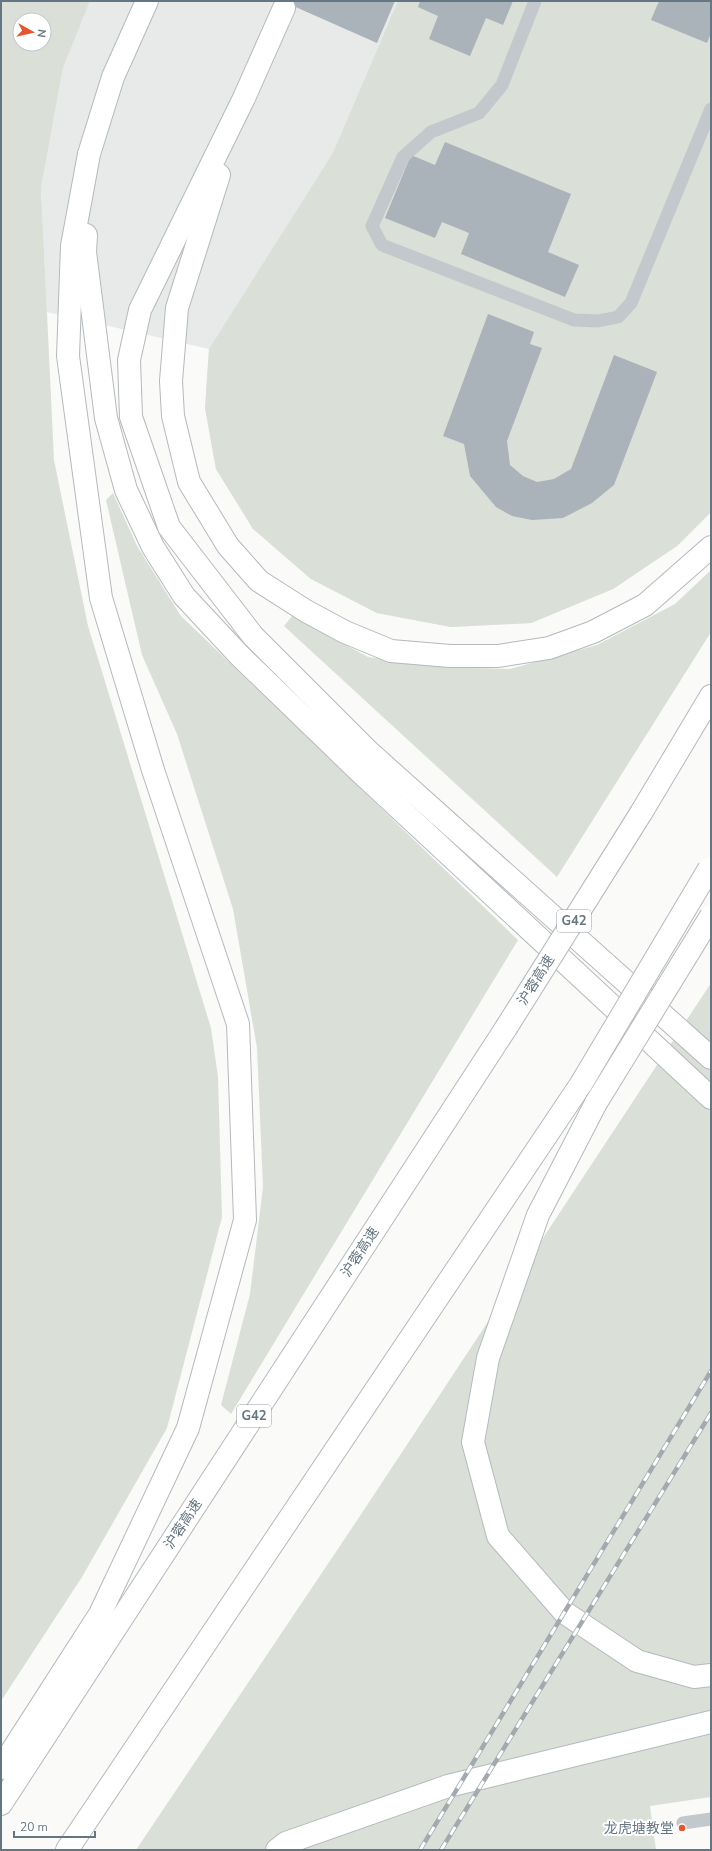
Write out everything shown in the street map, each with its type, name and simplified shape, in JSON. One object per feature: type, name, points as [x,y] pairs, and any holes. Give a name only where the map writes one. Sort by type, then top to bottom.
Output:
[{"type":"highway","points":[[1,1768],[100,1614],[188,1428],[245,1220],[238,1024],[153,770],[101,598],[68,356],[72,246],[89,154],[113,77],[147,1]]},
{"type":"highway","points":[[284,8],[244,98],[140,310],[128,360],[131,417],[169,527],[253,636],[369,752],[711,1058]]},
{"type":"highway","points":[[244,98],[177,308],[171,381],[173,416],[189,482],[228,546],[259,581],[306,611],[345,632],[391,651],[450,656],[498,656],[549,648],[593,632],[645,605],[711,547]]},
{"type":"highway","points":[[89,154],[85,252],[106,418],[126,490],[152,547],[184,596],[239,656],[357,769],[711,1098]]},
{"type":"highway","name":"沪蓉高速","points":[[1,1804],[506,1028],[641,813],[711,696]]},
{"type":"highway","points":[[67,1850],[581,1084],[710,867]]},
{"type":"highway","points":[[711,916],[596,1103],[538,1215],[488,1358],[473,1442],[498,1536],[565,1613],[637,1661],[694,1677],[711,1675]]},
{"type":"highway","points":[[277,1850],[286,1843],[448,1786],[711,1722]]},
{"type":"lane","points":[[534,1],[502,85],[479,113],[432,132],[403,157],[372,226],[382,245],[574,320],[598,322],[618,317],[631,303],[711,109]]},
{"type":"lane","points":[[683,1823],[711,1820]]},
{"type":"shaded area","points":[[1,1],[90,1],[63,68],[41,188],[54,460],[88,626],[211,1028],[218,1077],[222,1217],[167,1428],[82,1577],[1,1701]]},
{"type":"shaded area","points":[[90,1],[711,1],[711,512],[677,546],[613,589],[531,623],[451,627],[377,613],[311,579],[253,529],[216,469],[205,408],[209,349],[47,312],[41,188],[63,68]]},
{"type":"shaded area","points":[[398,1],[711,1],[711,512],[677,546],[613,589],[531,623],[451,627],[377,613],[311,579],[253,529],[216,469],[205,408],[209,349],[333,153]]},
{"type":"shaded area","points":[[113,493],[137,546],[181,616],[518,940],[231,1414],[221,1405],[250,1294],[263,1187],[257,1048],[233,909],[177,734],[142,655],[106,500]]},
{"type":"shaded area","points":[[711,570],[711,632],[557,877],[284,626],[292,616],[368,657],[440,667],[510,669],[597,645],[675,604]]},
{"type":"shaded area","points":[[711,983],[711,1797],[650,1806],[656,1850],[136,1850],[358,1519]]},
{"type":"building","points":[[282,1],[395,1],[377,43]]},
{"type":"building","points":[[420,1],[513,1],[503,25],[486,18],[470,56],[429,39],[438,16],[418,7]]},
{"type":"building","points":[[659,1],[711,1],[711,33],[707,43],[651,20]]},
{"type":"building","points":[[445,142],[571,194],[548,252],[579,265],[565,297],[461,254],[469,233],[442,222],[435,238],[385,218],[411,155],[435,165]]},
{"type":"building","points":[[488,314],[534,332],[530,344],[542,348],[507,441],[510,465],[523,476],[537,482],[554,479],[571,469],[614,355],[657,372],[614,485],[592,503],[563,518],[532,520],[512,516],[496,507],[470,476],[464,444],[443,436]]},
{"type":"railway","points":[[420,1850],[711,1371]]},
{"type":"railway","points":[[441,1850],[711,1413]]},
{"type":"place","name":"龙虎塘教堂","points":[[682,1828]]}]
